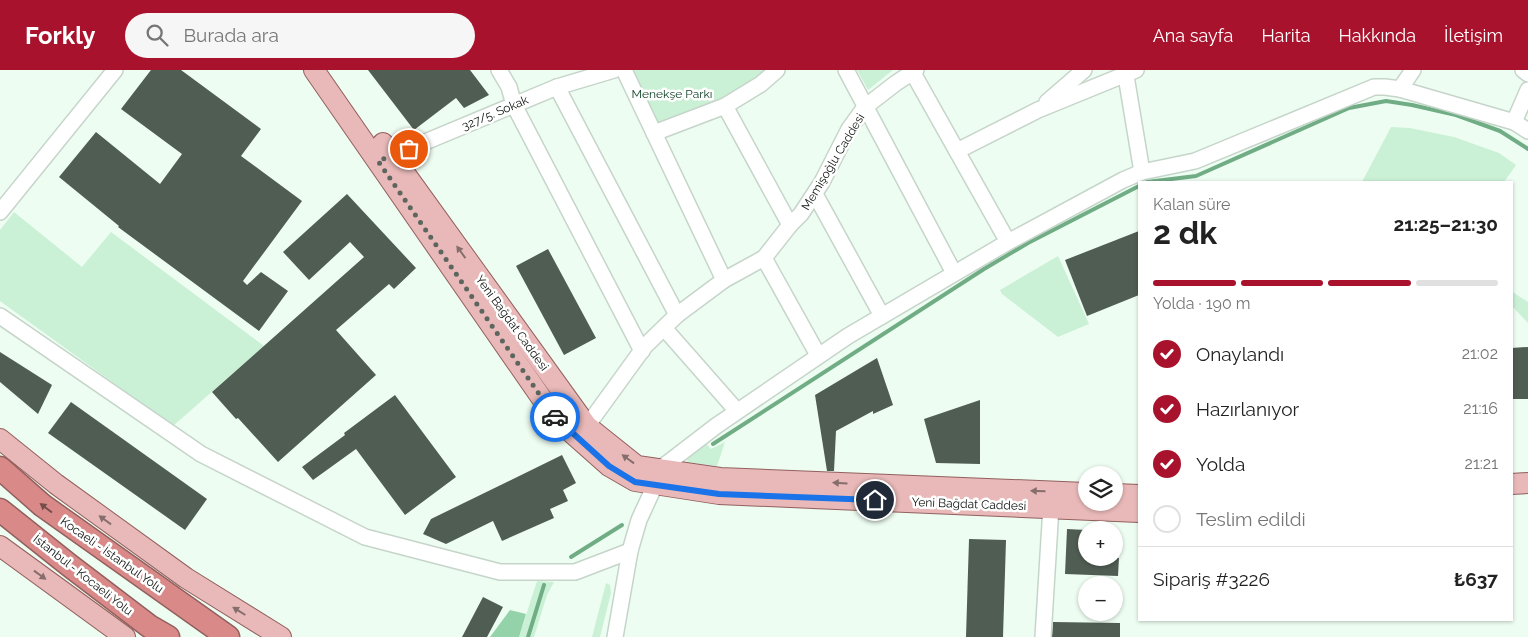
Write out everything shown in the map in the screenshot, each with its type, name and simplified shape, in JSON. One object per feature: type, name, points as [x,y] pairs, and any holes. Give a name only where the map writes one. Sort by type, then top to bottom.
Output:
[{"type":"highway","name":"Kocaeli - İstanbul Yolu","points":[[0,468],[42,505],[228,637]]},
{"type":"highway","name":"İstanbul - Kocaeli Yolu","points":[[0,510],[76,571],[149,626],[168,637]]},
{"type":"main road","name":"Yeni Bağdat Caddesi","points":[[314,70],[385,159],[587,426],[637,466],[657,477],[719,494],[1138,512]]},
{"type":"main road","name":"Yeni Bağdat Caddesi","points":[[331,70],[385,159],[556,419],[609,466],[635,482],[657,477],[720,478],[1078,493]]},
{"type":"main road","points":[[0,439],[56,484],[186,578],[281,637]]},
{"type":"main road","points":[[1513,470],[1528,469]]},
{"type":"main road","points":[[1513,484],[1528,482]]},
{"type":"main road","points":[[1123,494],[1138,495]]},
{"type":"main road","points":[[0,546],[125,637]]},
{"type":"street","points":[[0,212],[115,70]]},
{"type":"street","points":[[499,70],[509,87],[514,105],[642,351]]},
{"type":"street","name":"327/5. Sokak","points":[[385,159],[557,87],[582,74],[614,70]]},
{"type":"street","points":[[624,70],[724,280]]},
{"type":"street","points":[[654,133],[725,106],[761,84],[777,70]]},
{"type":"street","points":[[846,70],[954,273]]},
{"type":"street","points":[[1038,110],[1084,70]]},
{"type":"street","points":[[1400,89],[1413,70]]},
{"type":"street","points":[[1523,70],[1528,74]]},
{"type":"street","points":[[915,72],[1008,242]]},
{"type":"street","name":"Memişoğlu Caddesi","points":[[587,426],[642,351],[676,315],[724,280],[764,258],[801,214],[815,194],[849,129],[865,107],[896,82],[915,72]]},
{"type":"street","points":[[957,151],[1038,110],[1129,72],[1142,172]]},
{"type":"street","points":[[557,87],[676,315]]},
{"type":"street","points":[[615,637],[630,551],[657,477],[716,426],[818,356],[1008,242],[1123,180],[1142,172],[1195,161],[1374,87],[1400,89],[1514,122],[1528,131]]},
{"type":"street","points":[[1514,122],[1528,90]]},
{"type":"street","points":[[725,106],[790,225]]},
{"type":"street","points":[[815,194],[882,316]]},
{"type":"street","points":[[764,258],[818,356]]},
{"type":"street","points":[[0,316],[201,454],[365,537],[500,572],[575,572],[630,551]]},
{"type":"street","points":[[664,328],[737,411]]},
{"type":"street","points":[[1043,637],[1051,507]]},
{"type":"green space","name":"Menekşe Parkı","points":[[767,70],[722,102],[658,125],[633,71]]},
{"type":"green space","points":[[857,70],[893,70],[868,90]]},
{"type":"green space","points":[[1391,127],[1410,128],[1454,137],[1499,153],[1516,165],[1505,181],[1363,181]]},
{"type":"green space","points":[[14,212],[82,267],[111,232],[264,346],[173,426],[0,301],[0,230]]},
{"type":"green space","points":[[1058,256],[1089,324],[1058,337],[1002,294],[1000,290]]},
{"type":"green space","points":[[1513,292],[1528,302],[1528,323],[1513,307]]},
{"type":"green space","points":[[704,441],[711,449],[725,442],[717,466],[687,462],[691,453]]},
{"type":"green space","points":[[537,581],[554,582],[547,595],[534,637],[519,637]]},
{"type":"green space","points":[[606,583],[610,585],[611,593],[600,637],[592,637]]},
{"type":"green space","points":[[510,610],[526,614],[519,637],[490,637]]},
{"type":"building","points":[[151,70],[181,70],[261,129],[241,156],[302,201],[243,281],[247,285],[261,272],[288,291],[259,331],[118,227],[59,177],[96,132],[160,184],[182,154],[121,109]]},
{"type":"building","points":[[368,70],[470,70],[489,95],[464,108],[456,98],[414,130]]},
{"type":"building","points":[[347,194],[416,268],[394,289],[389,284],[336,330],[376,375],[278,462],[212,392],[364,257],[350,242],[309,280],[283,252]]},
{"type":"building","points":[[1138,231],[1138,295],[1087,316],[1065,260]]},
{"type":"building","points":[[548,249],[596,338],[564,355],[516,266]]},
{"type":"building","points":[[1528,347],[1528,399],[1513,399],[1513,348]]},
{"type":"building","points":[[0,352],[52,385],[38,414],[0,382]]},
{"type":"building","points":[[877,358],[893,405],[873,414],[873,411],[836,431],[834,471],[827,471],[815,395]]},
{"type":"building","points":[[395,395],[456,477],[405,515],[356,449],[313,480],[302,467]]},
{"type":"building","points":[[980,400],[980,464],[936,463],[924,419]]},
{"type":"building","points":[[71,402],[207,499],[185,530],[48,433]]},
{"type":"building","points":[[562,455],[576,483],[563,490],[568,501],[550,509],[554,518],[502,541],[493,521],[446,544],[423,534],[431,519]]},
{"type":"building","points":[[1067,529],[1078,530],[1078,566],[1119,566],[1118,576],[1065,574]]},
{"type":"building","points":[[969,539],[1006,540],[1003,637],[966,637]]},
{"type":"building","points":[[483,597],[503,607],[487,637],[462,637]]},
{"type":"building","points":[[1053,622],[1120,623],[1120,637],[1052,637]]},
{"type":"waterway","points":[[1155,181],[1196,176],[1349,108],[1386,101],[1456,115],[1500,131],[1528,149]]},
{"type":"waterway","points":[[713,444],[984,269],[1028,243],[1138,187]]},
{"type":"waterway","points":[[571,557],[622,525]]},
{"type":"waterway","points":[[528,637],[544,585]]},
{"type":"way so far","points":[[409,149],[378,161],[555,417]]},
{"type":"route","points":[[555,417],[609,466],[635,482],[719,494],[875,500]]}]
